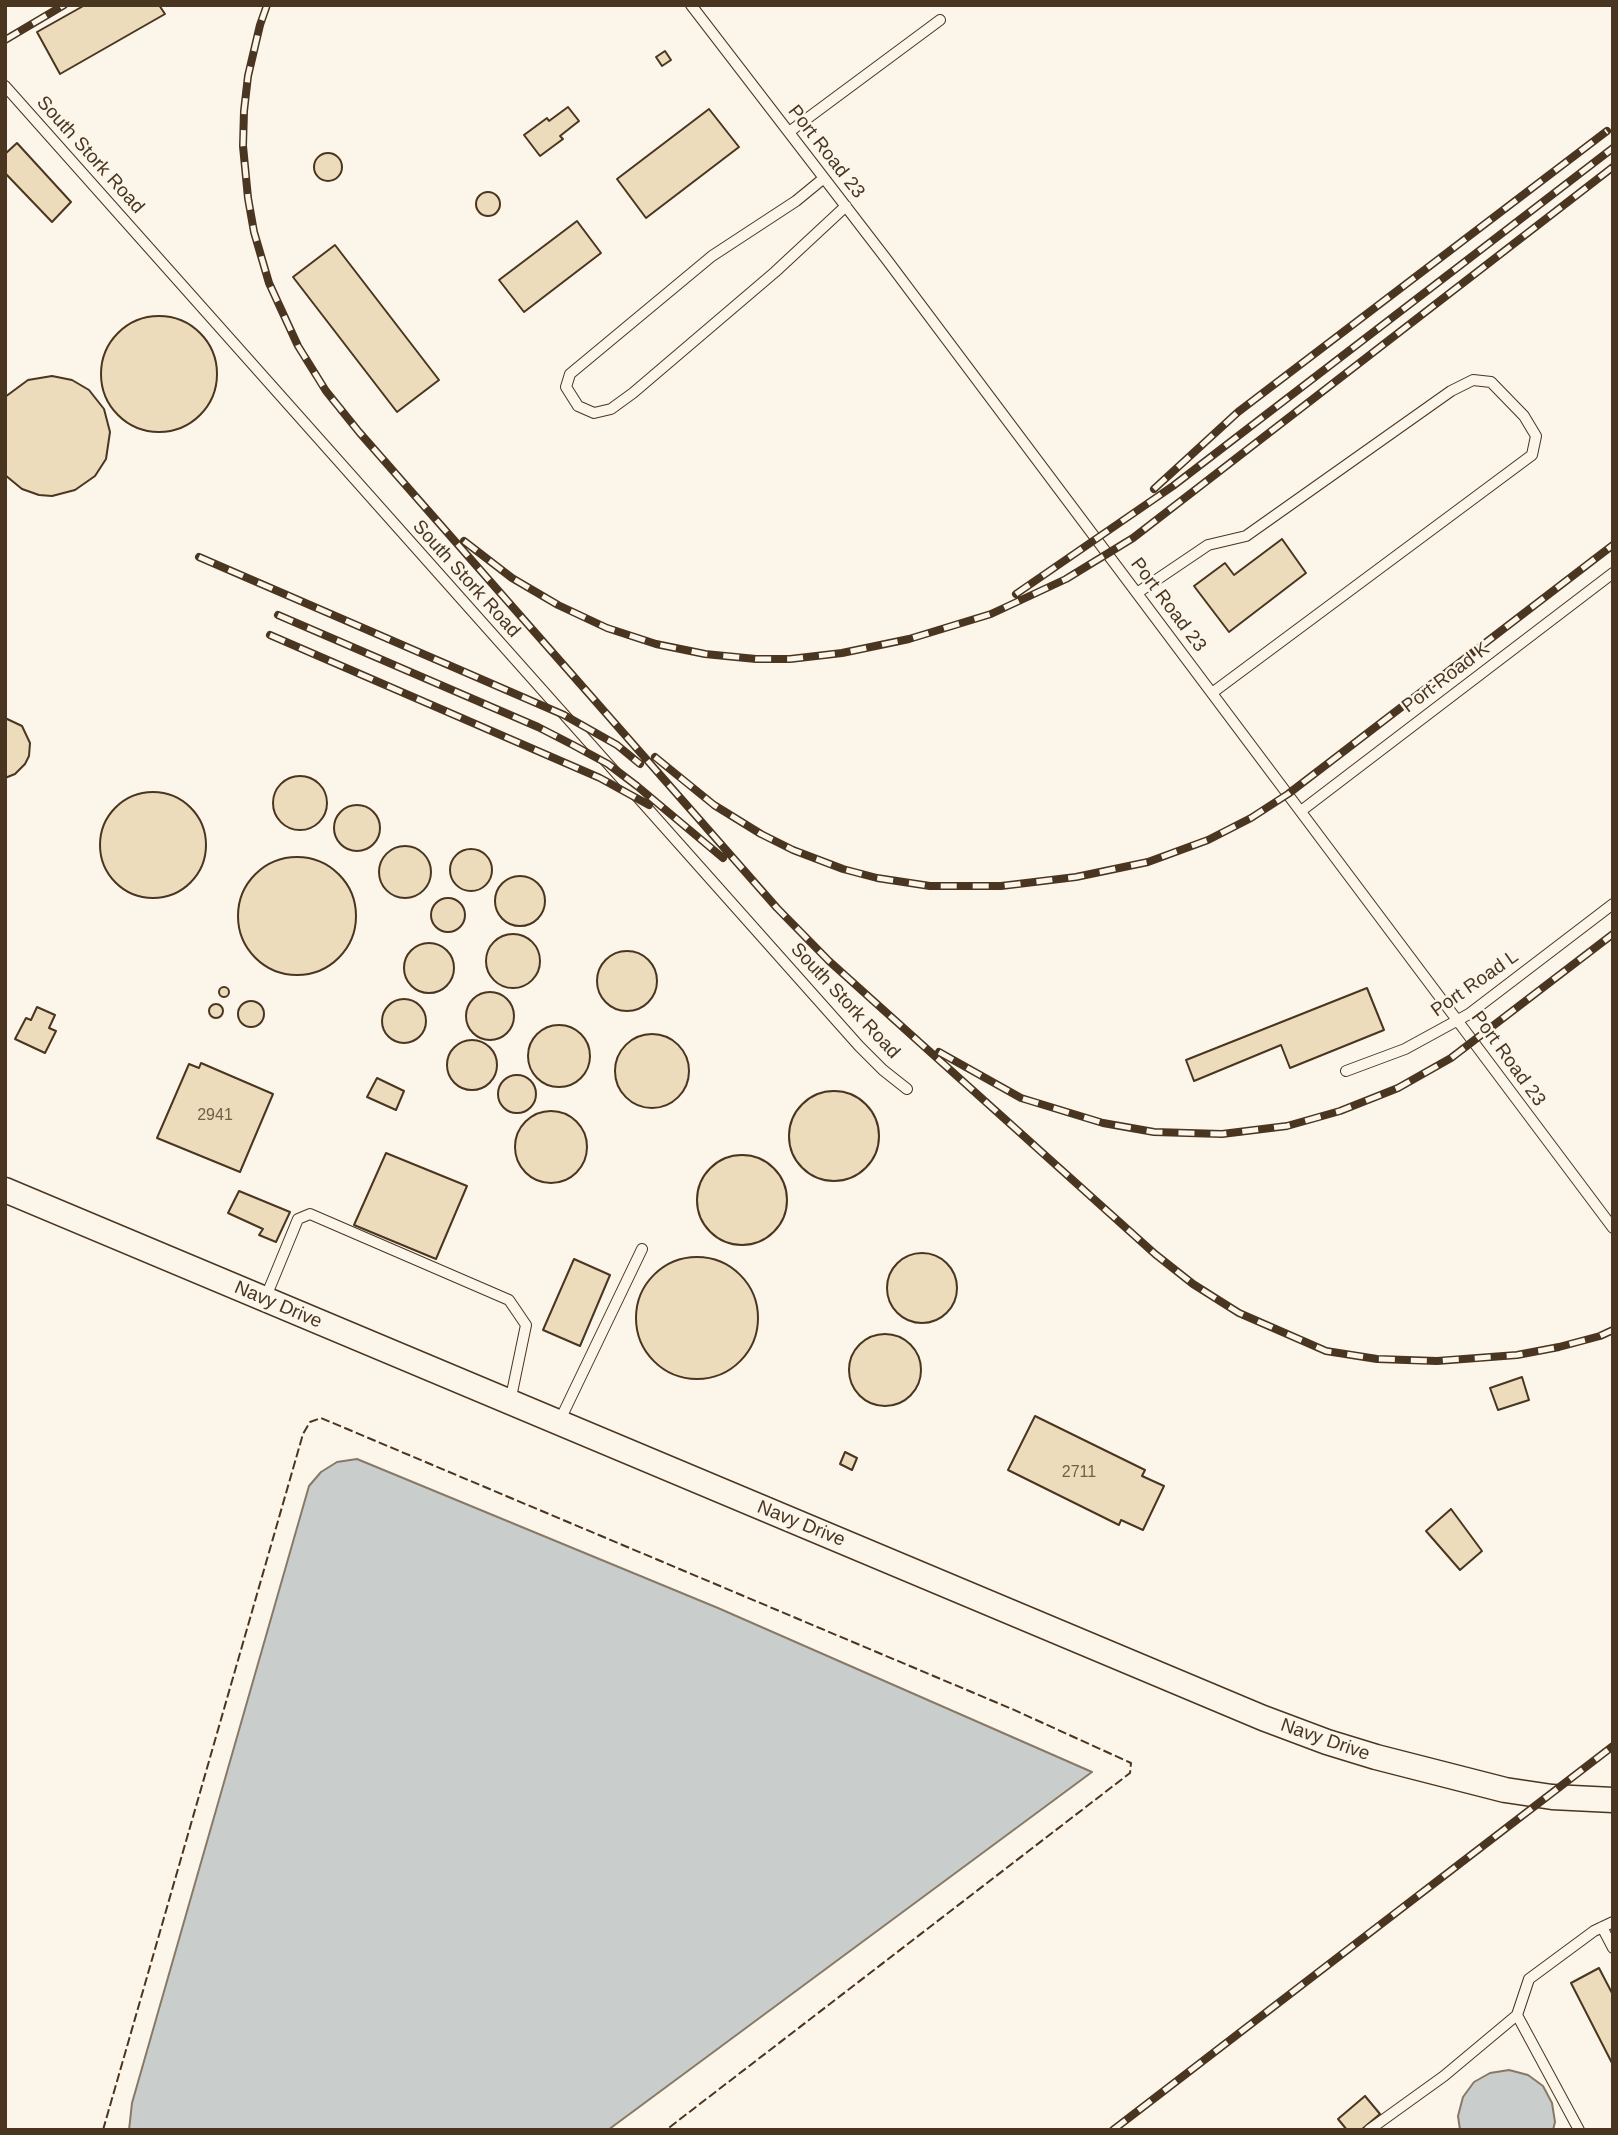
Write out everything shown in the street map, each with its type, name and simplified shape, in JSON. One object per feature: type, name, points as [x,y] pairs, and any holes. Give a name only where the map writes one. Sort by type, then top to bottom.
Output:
[{"type":"street","name":"Navy Drive","points":[[5,1190],[1263,1718],[1376,1757],[1504,1790],[1552,1797],[1613,1800]]},
{"type":"lane","name":"Port Road 23","points":[[691,5],[846,206],[1613,1228]]},
{"type":"lane","points":[[789,132],[940,20]]},
{"type":"lane","name":"South Stork Road","points":[[5,86],[859,1046],[883,1070],[907,1088]]},
{"type":"lane","points":[[824,178],[796,201],[712,256],[570,374],[566,387],[578,406],[594,413],[611,409],[633,393],[775,272],[846,206]]},
{"type":"lane","points":[[1137,593],[1208,545],[1246,536],[1451,391],[1473,380],[1491,382],[1524,416],[1536,436],[1532,455],[1212,693]]},
{"type":"lane","name":"Port Road K","points":[[1301,811],[1613,573]]},
{"type":"lane","name":"Port Road L","points":[[1346,1071],[1405,1049],[1458,1021],[1613,904]]},
{"type":"lane","points":[[265,1300],[298,1219],[310,1214],[509,1300],[526,1325],[510,1404]]},
{"type":"lane","points":[[558,1424],[642,1249]]},
{"type":"lane","points":[[1369,2130],[1444,2076],[1517,2015],[1529,1979],[1613,1922]]},
{"type":"lane","points":[[1602,1927],[1613,1948]]},
{"type":"lane","points":[[1517,2015],[1579,2130]]},
{"type":"shaded area","points":[[357,1459],[718,1608],[1092,1772],[608,2130],[129,2130],[132,2103],[309,1486],[321,1472],[337,1462]]},
{"type":"shaded area","points":[[1509,2070],[1528,2075],[1543,2086],[1552,2103],[1555,2122],[1553,2130],[1460,2130],[1458,2116],[1463,2097],[1474,2082],[1490,2073]]},
{"type":"building","points":[[85,5],[159,5],[165,14],[60,74],[37,32]]},
{"type":"building","points":[[665,51],[671,60],[662,66],[656,57]]},
{"type":"building","points":[[568,107],[579,121],[560,136],[563,139],[540,156],[524,135]]},
{"type":"building","points":[[709,109],[739,147],[646,218],[617,179]]},
{"type":"building","points":[[17,143],[71,202],[52,222],[5,173],[5,154]]},
{"type":"building","points":[[328,153],[338,157],[342,167],[338,177],[328,181],[318,177],[314,167],[318,157]]},
{"type":"building","points":[[488,192],[497,195],[500,204],[497,213],[488,216],[479,213],[476,204],[479,195]]},
{"type":"building","points":[[577,221],[601,253],[524,312],[499,280]]},
{"type":"building","points":[[335,245],[439,380],[397,412],[293,277]]},
{"type":"building","points":[[159,316],[181,320],[200,333],[213,352],[217,374],[213,396],[200,415],[181,428],[159,432],[137,428],[118,415],[105,396],[101,374],[105,352],[118,333],[137,320]]},
{"type":"building","points":[[52,376],[72,380],[89,390],[104,409],[110,432],[106,459],[95,476],[75,490],[52,496],[22,489],[5,475],[5,397],[28,380]]},
{"type":"building","points":[[1282,539],[1306,573],[1229,632],[1194,586],[1225,563],[1234,575]]},
{"type":"building","points":[[5,718],[22,726],[30,743],[25,764],[15,774],[5,778]]},
{"type":"building","points":[[300,776],[319,784],[327,803],[319,822],[300,830],[281,822],[273,803],[281,784]]},
{"type":"building","points":[[153,792],[173,796],[190,808],[202,825],[206,845],[202,865],[190,882],[173,894],[153,898],[133,894],[116,882],[104,865],[100,845],[104,825],[116,808],[133,796]]},
{"type":"building","points":[[357,805],[373,812],[380,828],[373,844],[357,851],[341,844],[334,828],[341,812]]},
{"type":"building","points":[[405,846],[415,848],[423,854],[429,862],[429,882],[423,890],[415,896],[405,898],[395,896],[387,890],[381,882],[379,872],[381,862],[387,854],[395,848]]},
{"type":"building","points":[[471,849],[486,855],[492,870],[486,885],[471,891],[456,885],[450,870],[456,855]]},
{"type":"building","points":[[297,857],[319,862],[339,874],[351,894],[356,916],[351,938],[339,958],[319,970],[297,975],[275,970],[255,958],[243,938],[238,916],[243,894],[255,874],[275,862]]},
{"type":"building","points":[[520,876],[538,883],[545,901],[538,919],[520,926],[502,919],[495,901],[502,883]]},
{"type":"building","points":[[448,898],[460,903],[465,915],[460,927],[448,932],[436,927],[431,915],[436,903]]},
{"type":"building","points":[[513,934],[532,942],[540,961],[532,980],[513,988],[494,980],[486,961],[494,942]]},
{"type":"building","points":[[429,943],[446,951],[454,968],[446,985],[429,993],[412,985],[404,968],[412,951]]},
{"type":"building","points":[[627,951],[644,956],[652,964],[657,981],[652,998],[644,1006],[627,1011],[610,1006],[602,998],[597,981],[602,964],[610,956]]},
{"type":"building","points":[[224,987],[228,988],[228,996],[224,997],[220,996],[219,992],[220,988]]},
{"type":"building","points":[[1367,988],[1384,1030],[1290,1068],[1281,1045],[1194,1081],[1186,1060]]},
{"type":"building","points":[[490,992],[507,999],[514,1016],[507,1033],[490,1040],[473,1033],[466,1016],[473,999]]},
{"type":"building","points":[[404,999],[420,1005],[426,1021],[420,1037],[404,1043],[388,1037],[382,1021],[388,1005]]},
{"type":"building","points":[[251,1001],[260,1005],[264,1014],[260,1023],[251,1027],[242,1023],[238,1014],[242,1005]]},
{"type":"building","points":[[216,1004],[221,1006],[221,1016],[216,1018],[211,1016],[209,1011],[211,1006]]},
{"type":"building","points":[[37,1007],[55,1015],[49,1028],[56,1031],[45,1053],[15,1039],[26,1018],[31,1020]]},
{"type":"building","points":[[553,1025],[565,1025],[581,1034],[588,1044],[588,1068],[581,1078],[565,1087],[553,1087],[542,1082],[533,1073],[528,1062],[528,1050],[533,1039],[542,1030]]},
{"type":"building","points":[[645,1034],[659,1034],[673,1040],[683,1050],[689,1071],[687,1085],[673,1102],[659,1108],[645,1108],[631,1102],[621,1092],[615,1078],[615,1064],[621,1050],[631,1040]]},
{"type":"building","points":[[472,1040],[490,1047],[497,1065],[490,1083],[472,1090],[454,1083],[447,1065],[454,1047]]},
{"type":"building","points":[[201,1063],[273,1094],[240,1172],[157,1138],[189,1064],[199,1068]]},
{"type":"building","points":[[517,1075],[531,1080],[536,1094],[531,1108],[517,1113],[503,1108],[498,1094],[503,1080]]},
{"type":"building","points":[[377,1078],[404,1091],[396,1110],[367,1097]]},
{"type":"building","points":[[825,1091],[843,1091],[859,1098],[872,1111],[879,1127],[879,1145],[872,1161],[859,1174],[843,1181],[825,1181],[809,1174],[796,1161],[789,1145],[789,1127],[796,1111],[809,1098]]},
{"type":"building","points":[[551,1111],[571,1117],[581,1127],[587,1147],[581,1167],[571,1177],[551,1183],[531,1177],[521,1167],[515,1147],[521,1127],[531,1117]]},
{"type":"building","points":[[386,1153],[467,1186],[436,1259],[354,1225]]},
{"type":"building","points":[[733,1155],[751,1155],[767,1162],[780,1175],[787,1191],[787,1209],[780,1225],[767,1238],[751,1245],[733,1245],[717,1238],[704,1225],[697,1209],[697,1191],[704,1175],[717,1162]]},
{"type":"building","points":[[239,1191],[290,1212],[276,1242],[259,1235],[263,1229],[228,1213]]},
{"type":"building","points":[[915,1253],[929,1253],[942,1259],[951,1268],[957,1288],[955,1301],[947,1313],[929,1323],[915,1323],[902,1317],[893,1308],[887,1295],[887,1281],[893,1268],[902,1259]]},
{"type":"building","points":[[697,1257],[720,1262],[740,1275],[753,1295],[758,1318],[753,1341],[740,1361],[720,1374],[697,1379],[674,1374],[654,1361],[641,1341],[636,1318],[641,1295],[654,1275],[674,1262]]},
{"type":"building","points":[[574,1259],[610,1275],[580,1346],[543,1330]]},
{"type":"building","points":[[885,1334],[905,1340],[915,1350],[921,1370],[915,1390],[905,1400],[885,1406],[865,1400],[855,1390],[849,1370],[855,1350],[865,1340]]},
{"type":"building","points":[[1522,1377],[1529,1400],[1498,1410],[1490,1388]]},
{"type":"building","points":[[1035,1416],[1145,1470],[1142,1476],[1164,1486],[1143,1530],[1121,1520],[1119,1525],[1008,1470]]},
{"type":"building","points":[[845,1452],[857,1458],[852,1470],[840,1464]]},
{"type":"building","points":[[1451,1509],[1482,1551],[1460,1570],[1426,1531]]},
{"type":"building","points":[[1599,1968],[1613,1995],[1613,2065],[1571,1983]]},
{"type":"building","points":[[1365,2096],[1380,2114],[1361,2130],[1347,2130],[1338,2119]]},
{"type":"railway","points":[[5,40],[64,5]]},
{"type":"railway","points":[[267,5],[248,76],[243,146],[254,232],[269,283],[298,346],[326,391],[359,432],[777,908],[829,961],[1155,1254],[1193,1284],[1239,1313],[1326,1351],[1377,1359],[1437,1361],[1517,1355],[1559,1347],[1613,1330]]},
{"type":"railway","points":[[1154,489],[1238,412],[1607,131]]},
{"type":"railway","points":[[1016,594],[1173,486],[1613,148]]},
{"type":"railway","points":[[464,541],[512,578],[558,605],[607,628],[656,644],[705,654],[790,659],[842,653],[909,639],[991,614],[1066,579],[1133,538],[1613,167]]},
{"type":"railway","points":[[655,757],[714,805],[761,834],[793,850],[843,869],[877,878],[930,886],[1001,886],[1076,877],[1148,862],[1208,840],[1251,818],[1288,794],[1613,545]]},
{"type":"railway","points":[[199,557],[564,715],[617,745],[640,764]]},
{"type":"railway","points":[[278,615],[538,727],[608,764],[723,858]]},
{"type":"railway","points":[[270,635],[600,778],[649,805]]},
{"type":"railway","points":[[939,1052],[1021,1098],[1103,1123],[1154,1132],[1222,1134],[1287,1126],[1340,1111],[1398,1088],[1451,1058],[1613,934]]},
{"type":"railway","points":[[1113,2130],[1613,1746]]},
{"type":"fence","points":[[103,2130],[303,1434],[310,1422],[321,1418],[1012,1709],[1131,1763],[1130,1773],[666,2130]]}]
